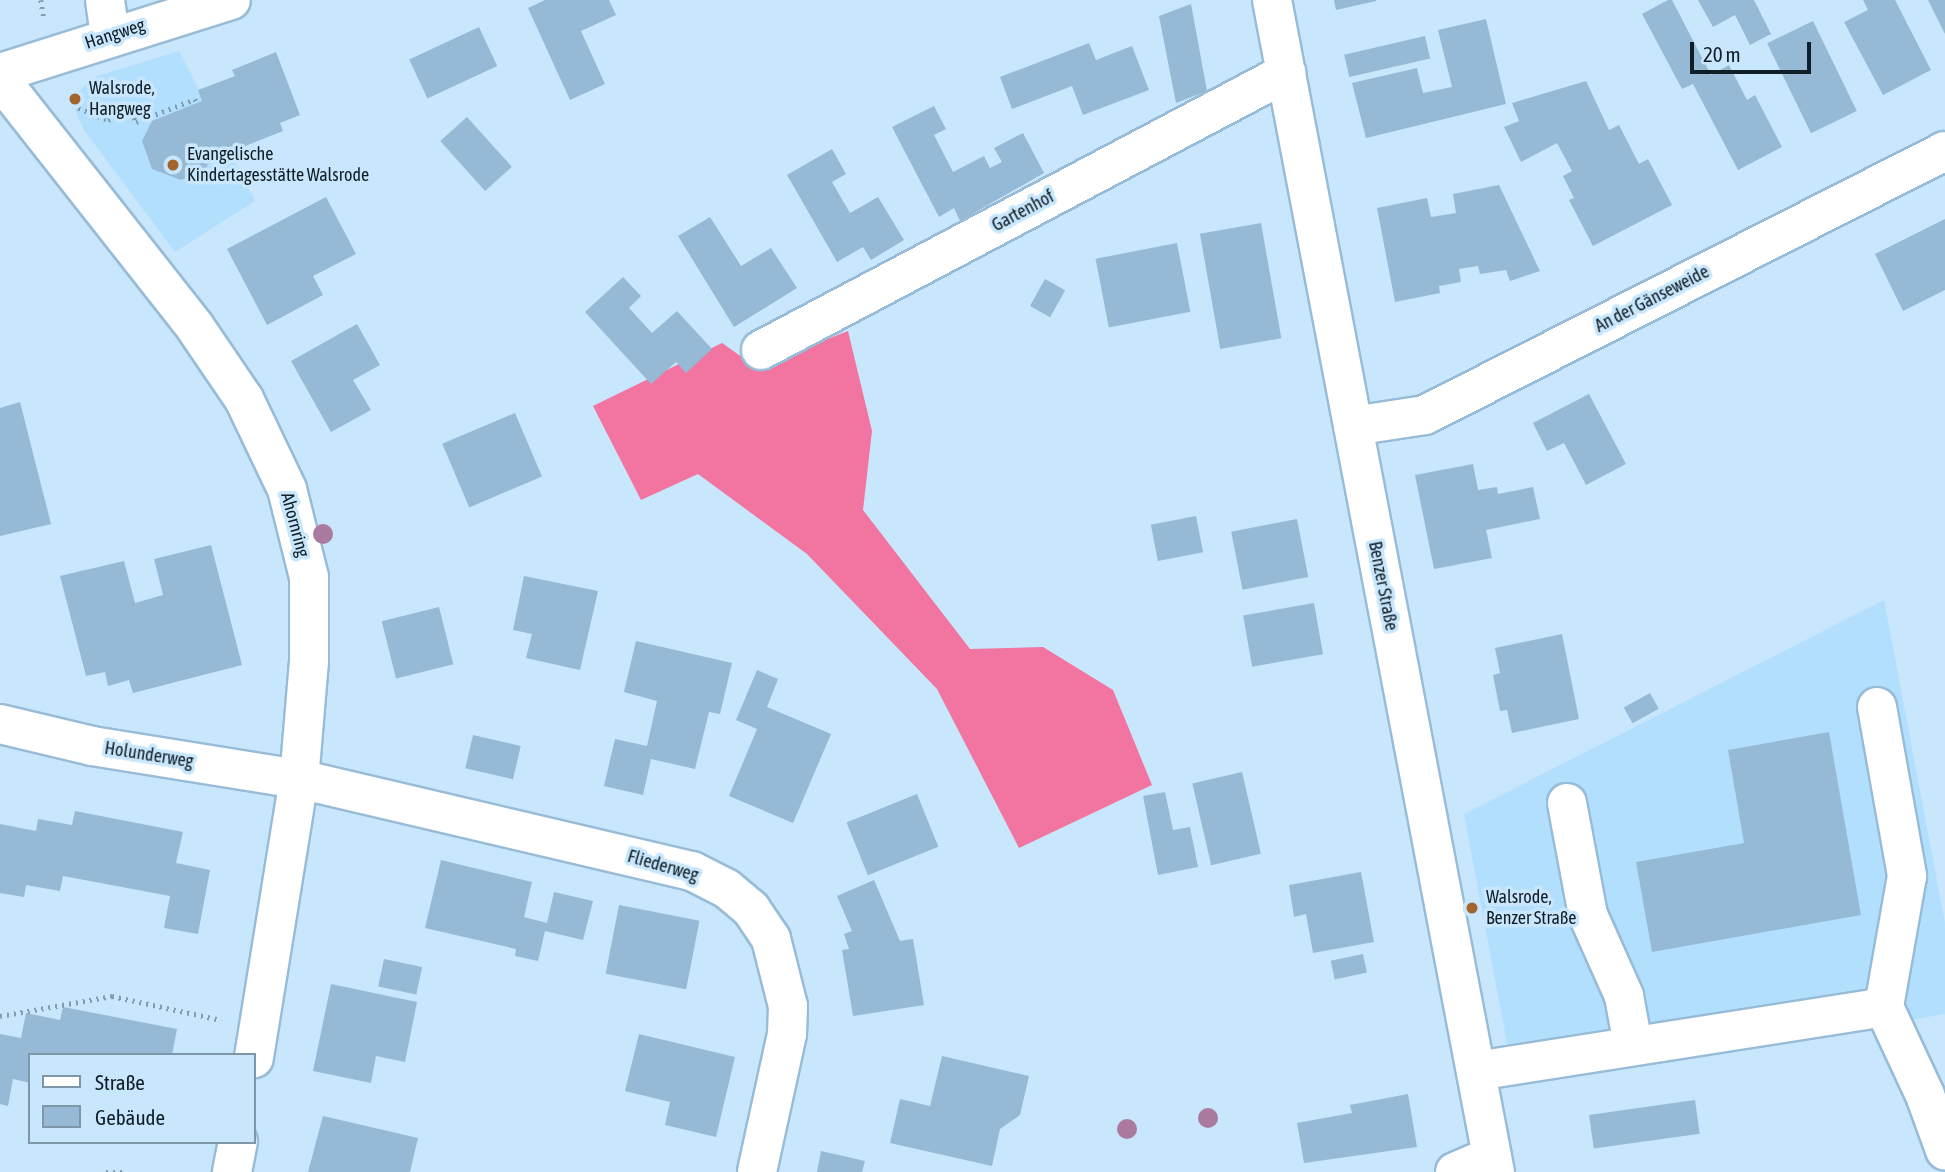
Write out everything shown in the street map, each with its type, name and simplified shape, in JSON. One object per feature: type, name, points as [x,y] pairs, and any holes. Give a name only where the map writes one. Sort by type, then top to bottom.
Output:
[{"type":"street","name":"Hangweg","points":[[0,73],[107,17],[231,0]]},
{"type":"street","name":"Benzer Straße","points":[[1272,0],[1493,1164]]},
{"type":"street","name":"Gartenhof","points":[[761,350],[1286,73]]},
{"type":"street","name":"Ahornring","points":[[0,79],[195,327],[244,398],[287,489],[309,577],[309,661],[299,779],[255,1053]]},
{"type":"street","name":"An der Gänseweide","points":[[1353,426],[1425,415],[1945,151]]},
{"type":"street","points":[[1877,706],[1907,876],[1884,1007],[1935,1091],[1945,1150]]},
{"type":"street","name":"Holunderweg","points":[[0,724],[92,746],[299,779]]},
{"type":"street","name":"Fliederweg","points":[[299,779],[692,871],[726,888],[751,909],[771,939],[788,1006],[787,1034],[757,1172]]},
{"type":"street","points":[[1567,803],[1588,915],[1625,996],[1633,1045]]},
{"type":"street","points":[[1476,1071],[1884,1007]]},
{"type":"street","points":[[232,1172],[238,1144]]},
{"type":"street","points":[[1455,1172],[1493,1164]]},
{"type":"path","points":[[60,100],[108,120],[132,111],[136,122],[195,99],[197,103]]},
{"type":"path","points":[[0,1016],[112,996],[193,1014]]},
{"type":"path","points":[[106,1172],[124,1172]]},
{"type":"shaded area","name":"Evangelische Kindertagesstätte Walsrode","points":[[179,51],[255,201],[175,252],[84,130],[74,108],[80,90],[97,76]]},
{"type":"shaded area","points":[[848,331],[872,431],[863,510],[970,649],[1043,647],[1113,690],[1152,785],[1019,848],[937,689],[807,554],[698,474],[641,500],[593,406],[722,343],[756,367]]},
{"type":"shaded area","points":[[1884,600],[1945,923],[1945,1014],[1515,1086],[1464,814]]},
{"type":"building","points":[[545,0],[609,0],[616,15],[581,31],[605,84],[570,100],[528,8]]},
{"type":"building","points":[[1334,0],[1376,0],[1376,1],[1336,10]]},
{"type":"building","points":[[1672,0],[1711,75],[1729,65],[1747,100],[1755,95],[1782,147],[1738,170],[1693,84],[1682,89],[1642,14]]},
{"type":"building","points":[[1698,0],[1754,0],[1771,34],[1750,45],[1735,15],[1713,27]]},
{"type":"building","points":[[1863,0],[1895,0],[1931,70],[1883,95],[1844,22],[1868,10]]},
{"type":"building","points":[[1928,0],[1945,0],[1945,34]]},
{"type":"building","points":[[1191,4],[1207,91],[1176,103],[1159,16]]},
{"type":"building","points":[[1486,19],[1506,104],[1366,138],[1352,83],[1417,68],[1423,93],[1452,87],[1438,30]]},
{"type":"building","points":[[1813,21],[1857,111],[1811,133],[1767,43]]},
{"type":"building","points":[[479,27],[497,66],[427,99],[409,60]]},
{"type":"building","points":[[1425,36],[1430,58],[1349,77],[1344,55]]},
{"type":"building","points":[[1089,43],[1096,60],[1132,46],[1149,90],[1083,115],[1072,86],[1012,109],[1000,77]]},
{"type":"building","points":[[276,52],[300,115],[280,123],[283,131],[228,153],[208,164],[204,172],[181,180],[152,169],[142,141],[152,121],[202,101],[198,90],[235,76],[232,70]]},
{"type":"building","points":[[1586,81],[1609,130],[1619,125],[1639,164],[1648,159],[1672,205],[1593,246],[1569,200],[1574,198],[1563,176],[1572,171],[1557,143],[1521,162],[1504,127],[1519,121],[1512,103]]},
{"type":"building","points":[[934,106],[946,129],[934,135],[953,172],[984,156],[990,168],[1002,162],[994,148],[1023,133],[1044,173],[960,221],[954,208],[939,217],[892,127]]},
{"type":"building","points":[[467,117],[512,167],[485,191],[440,141]]},
{"type":"building","points":[[832,149],[846,174],[832,182],[850,213],[878,197],[904,240],[871,260],[863,247],[837,262],[787,175]]},
{"type":"building","points":[[1499,185],[1540,271],[1510,281],[1506,270],[1480,274],[1478,266],[1459,269],[1461,282],[1439,286],[1440,293],[1395,302],[1377,208],[1427,198],[1431,217],[1456,213],[1453,194]]},
{"type":"building","points":[[326,197],[356,254],[313,276],[323,295],[267,325],[227,249]]},
{"type":"building","points":[[710,217],[741,266],[771,248],[797,288],[734,327],[678,236]]},
{"type":"building","points":[[1945,219],[1945,290],[1903,311],[1875,254]]},
{"type":"building","points":[[1261,223],[1281,338],[1220,349],[1200,234]]},
{"type":"building","points":[[1177,243],[1190,312],[1109,328],[1096,259]]},
{"type":"building","points":[[623,277],[641,296],[629,308],[652,333],[677,311],[712,349],[686,373],[676,362],[651,384],[585,312]]},
{"type":"building","points":[[1045,279],[1065,290],[1050,317],[1030,306]]},
{"type":"building","points":[[357,324],[380,365],[353,380],[371,410],[331,432],[291,361]]},
{"type":"building","points":[[1589,394],[1626,464],[1586,485],[1564,443],[1547,451],[1533,423]]},
{"type":"building","points":[[20,402],[51,524],[0,536],[0,408]]},
{"type":"building","points":[[515,413],[542,477],[469,507],[442,444]]},
{"type":"building","points":[[1473,464],[1478,490],[1497,487],[1498,494],[1533,487],[1540,519],[1486,530],[1492,558],[1434,569],[1415,475]]},
{"type":"building","points":[[1196,516],[1203,552],[1158,561],[1151,525]]},
{"type":"building","points":[[1297,519],[1308,577],[1242,590],[1231,532]]},
{"type":"building","points":[[211,545],[242,665],[133,693],[129,680],[108,686],[105,672],[86,676],[60,576],[124,561],[135,603],[163,595],[154,559]]},
{"type":"building","points":[[524,576],[598,591],[580,670],[526,658],[532,634],[513,630]]},
{"type":"building","points":[[1314,603],[1323,654],[1252,667],[1243,616]]},
{"type":"building","points":[[439,607],[453,664],[396,679],[382,621]]},
{"type":"building","points":[[1562,634],[1579,719],[1512,733],[1507,710],[1500,711],[1493,675],[1500,673],[1495,648]]},
{"type":"building","points":[[636,641],[732,663],[720,714],[709,712],[695,769],[651,759],[643,795],[604,786],[615,739],[647,746],[657,701],[624,692]]},
{"type":"building","points":[[757,670],[778,679],[767,707],[831,734],[793,823],[729,796],[757,729],[736,720]]},
{"type":"building","points":[[1650,693],[1659,709],[1632,723],[1624,708]]},
{"type":"building","points":[[1829,732],[1861,915],[1652,952],[1636,862],[1744,843],[1728,750]]},
{"type":"building","points":[[473,735],[521,746],[513,779],[465,768]]},
{"type":"building","points":[[1242,772],[1261,854],[1211,865],[1192,783]]},
{"type":"building","points":[[1165,792],[1173,830],[1190,827],[1198,867],[1158,875],[1143,796]]},
{"type":"building","points":[[917,794],[938,847],[868,875],[847,822]]},
{"type":"building","points":[[75,811],[183,832],[176,863],[210,870],[198,934],[164,928],[170,896],[63,876],[60,891],[26,885],[24,897],[0,893],[0,824],[36,831],[38,819],[72,825]]},
{"type":"building","points":[[441,860],[532,882],[524,917],[547,923],[554,892],[593,901],[583,940],[545,931],[538,961],[515,956],[516,949],[425,928]]},
{"type":"building","points":[[1361,872],[1374,942],[1313,953],[1306,914],[1294,917],[1289,885]]},
{"type":"building","points":[[874,880],[900,941],[913,939],[924,1005],[853,1016],[842,950],[849,949],[844,934],[852,931],[837,896]]},
{"type":"building","points":[[619,905],[699,921],[686,989],[606,974]]},
{"type":"building","points":[[1363,954],[1367,973],[1335,979],[1331,961]]},
{"type":"building","points":[[384,959],[422,967],[416,994],[378,986]]},
{"type":"building","points":[[331,984],[417,1002],[405,1062],[376,1056],[371,1083],[313,1071]]},
{"type":"building","points":[[63,1007],[177,1029],[172,1053],[28,1053],[28,1083],[13,1079],[8,1106],[0,1104],[0,1034],[21,1038],[26,1013],[60,1020]]},
{"type":"building","points":[[639,1034],[735,1057],[716,1137],[665,1125],[670,1102],[625,1091]]},
{"type":"building","points":[[942,1056],[1029,1076],[1020,1115],[1000,1129],[992,1166],[890,1143],[900,1099],[930,1106]]},
{"type":"building","points":[[1408,1094],[1417,1147],[1304,1163],[1297,1123],[1352,1113],[1350,1105]]},
{"type":"building","points":[[1695,1100],[1700,1134],[1594,1149],[1589,1115]]},
{"type":"building","points":[[323,1116],[418,1138],[410,1172],[308,1172]]},
{"type":"building","points":[[821,1151],[865,1161],[862,1172],[817,1172]]},
{"type":"place","name":"Walsrode, Hangweg","points":[[75,99]]},
{"type":"place","name":"Evangelische Kindertagesstätte Walsrode","points":[[173,165]]},
{"type":"place","name":"Walsrode, Benzer Straße","points":[[1472,908]]}]
